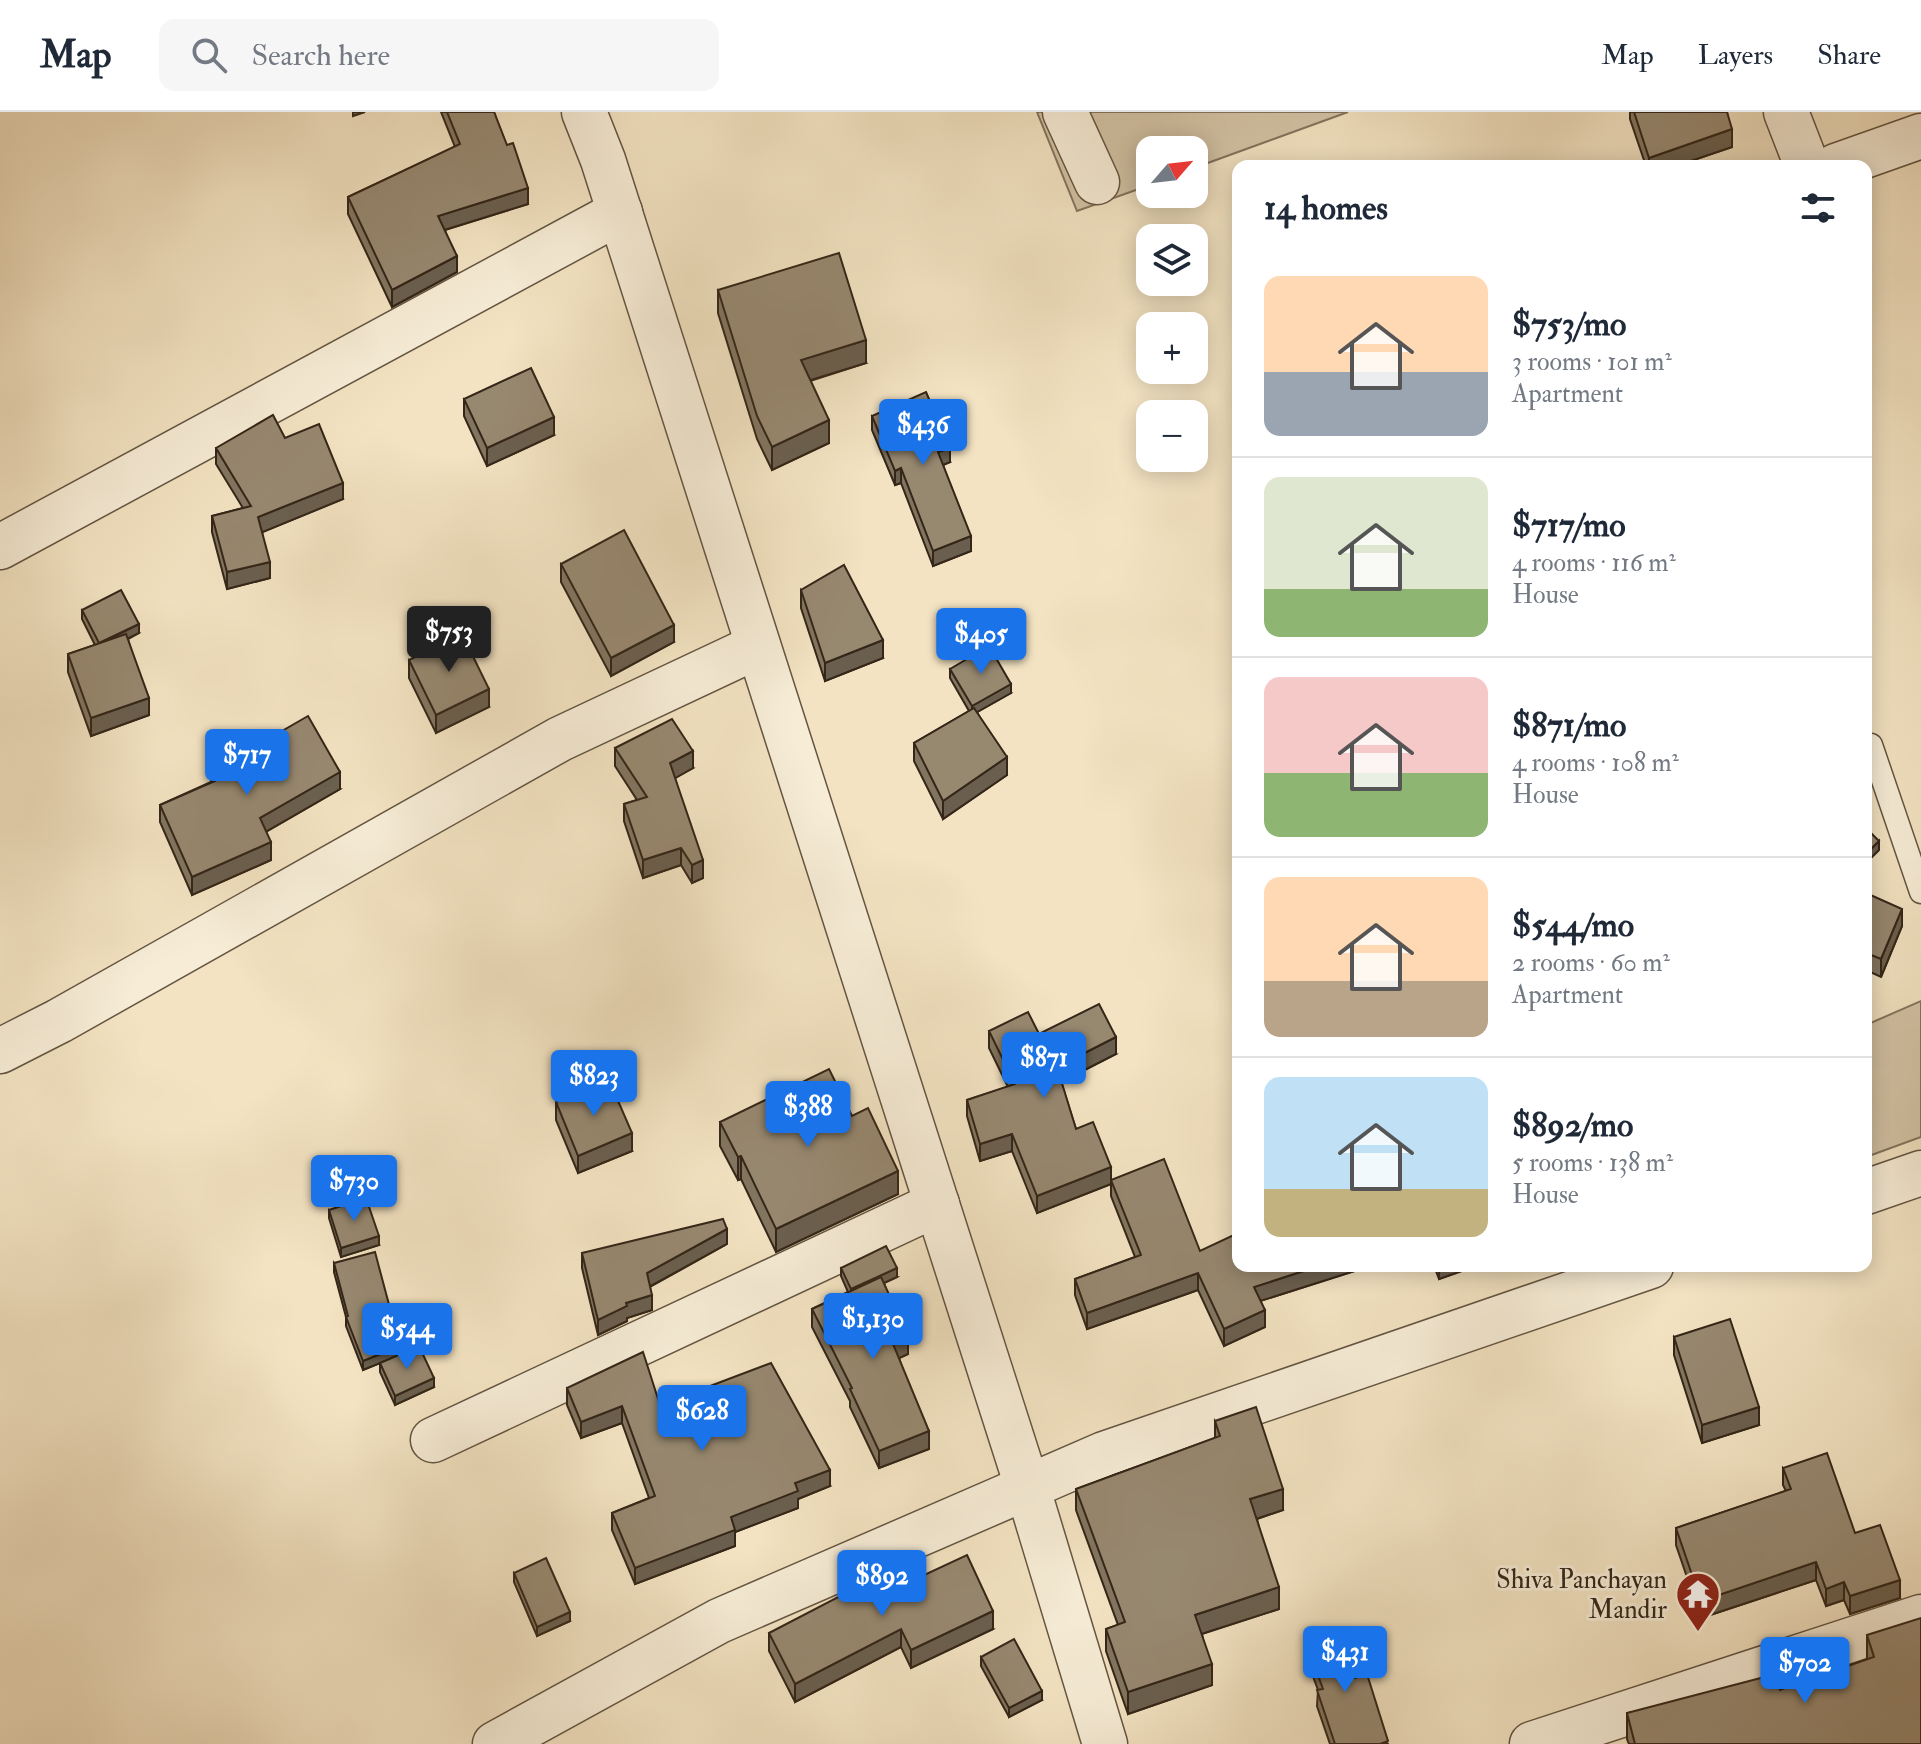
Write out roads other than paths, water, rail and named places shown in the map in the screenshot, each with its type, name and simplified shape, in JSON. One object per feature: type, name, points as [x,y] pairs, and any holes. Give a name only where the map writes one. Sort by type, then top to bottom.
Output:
[{"type":"street","points":[[584,112],[620,212],[937,1204],[1105,1744]]},
{"type":"street","points":[[1065,112],[1097,182]]},
{"type":"street","points":[[1786,112],[1805,160]]},
{"type":"street","points":[[1853,160],[1921,136]]},
{"type":"street","points":[[0,547],[620,212]]},
{"type":"street","points":[[0,1051],[560,739],[758,646]]},
{"type":"street","points":[[1872,1190],[1921,1173]]},
{"type":"street","points":[[433,1440],[937,1204]]},
{"type":"street","points":[[495,1744],[719,1621],[1104,1454],[1634,1272]]},
{"type":"street","points":[[1532,1744],[1921,1617]]},
{"type":"lane","points":[[1872,748],[1921,892]]},
{"type":"place","name":"Shiva Panchayan Mandir","points":[[1698,1633]]}]
